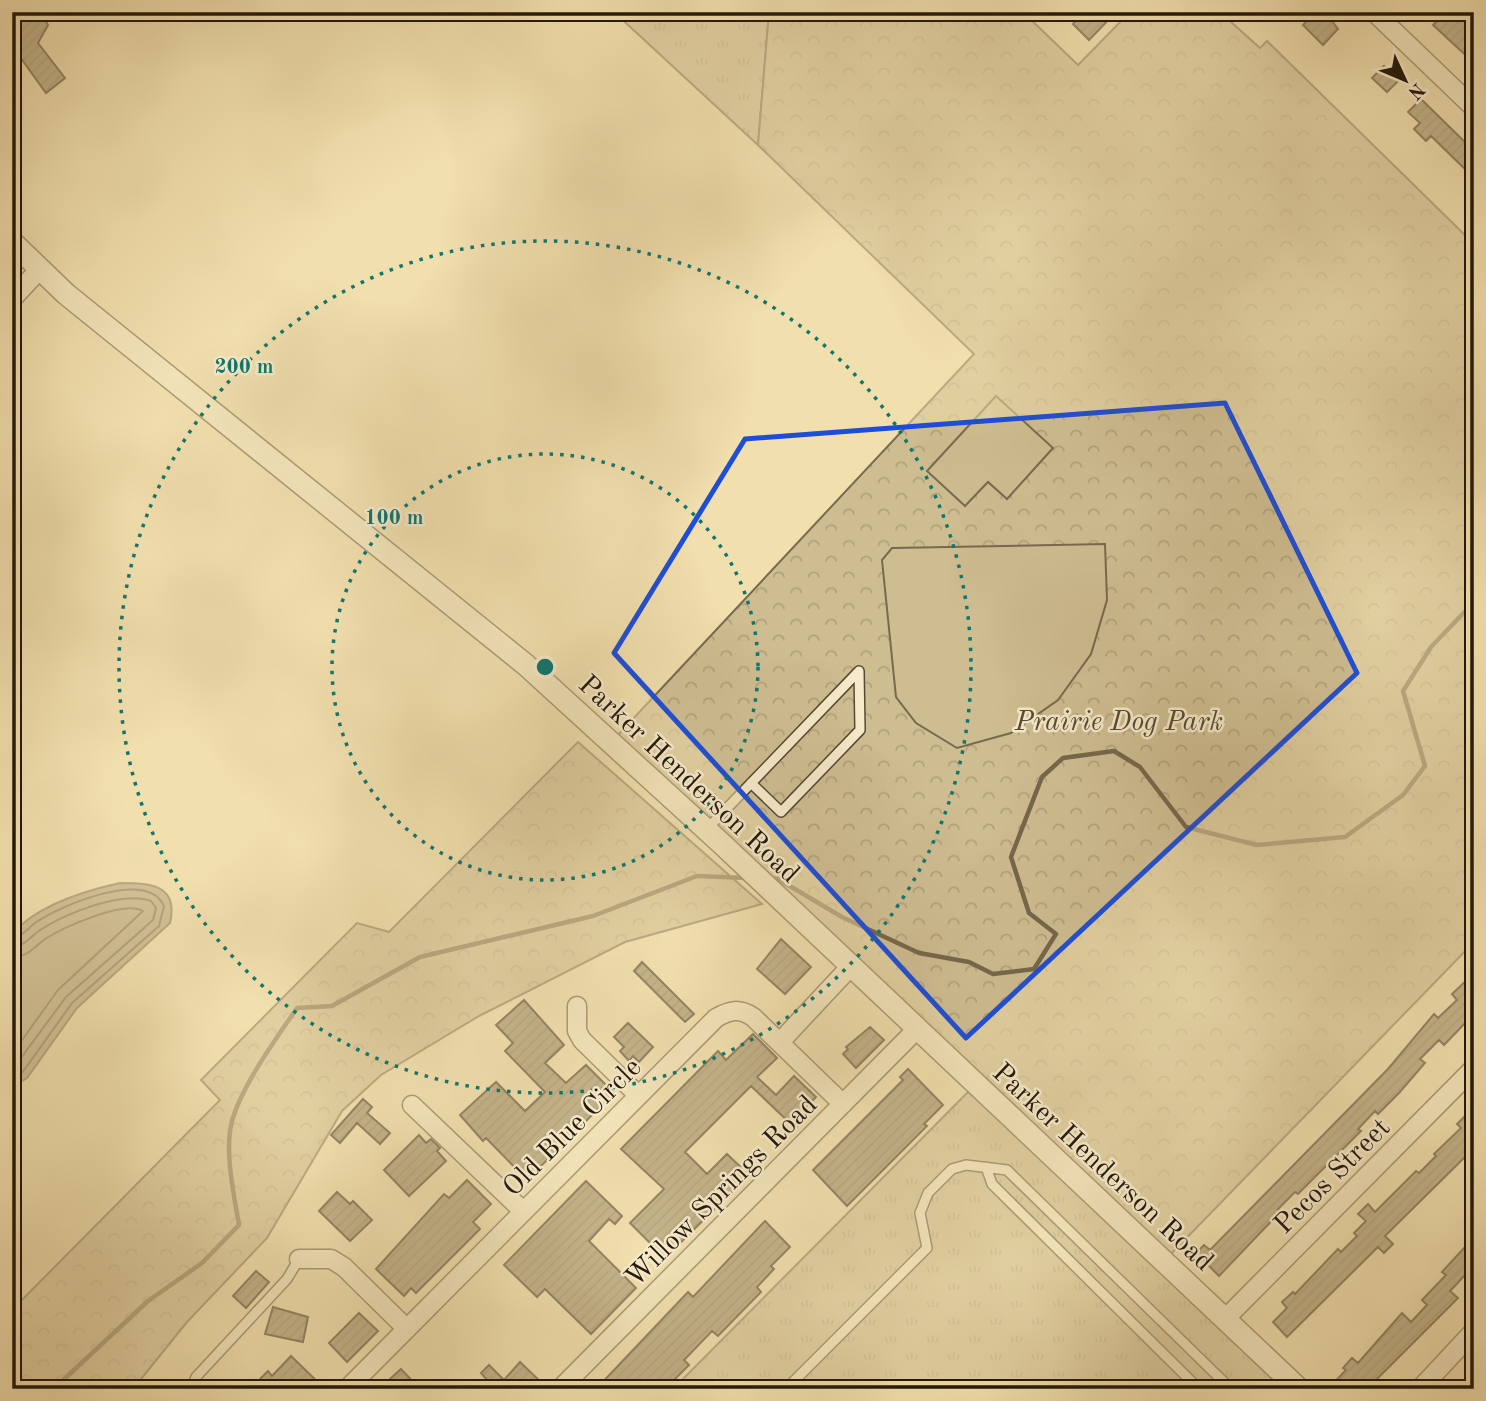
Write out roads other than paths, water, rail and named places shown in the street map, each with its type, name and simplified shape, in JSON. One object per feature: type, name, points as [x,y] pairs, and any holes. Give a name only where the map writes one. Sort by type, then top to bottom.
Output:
[{"type":"street","points":[[1374,12],[1474,108]]},
{"type":"street","name":"Parker Henderson Road","points":[[12,242],[39,270],[526,665],[714,836],[1299,1389]]},
{"type":"street","points":[[12,299],[39,270]]},
{"type":"street","points":[[780,1042],[851,966]]},
{"type":"street","points":[[577,1006],[577,1031],[582,1040],[638,1095]]},
{"type":"street","name":"Old Blue Circle","points":[[347,1389],[716,1018],[729,1011],[743,1011],[753,1017],[843,1104]]},
{"type":"street","name":"Willow Springs Road","points":[[560,1389],[917,1028]]},
{"type":"street","name":"Pecos Street","points":[[1225,1319],[1474,1068]]},
{"type":"street","points":[[412,1105],[523,1212]]},
{"type":"street","points":[[299,1259],[331,1259],[344,1267],[407,1329]]},
{"type":"street","points":[[1420,1389],[1474,1331]]},
{"type":"lane","points":[[714,836],[751,783],[859,671],[860,730],[781,812],[751,783]]},
{"type":"lane","points":[[786,1389],[927,1248],[920,1213],[928,1193],[952,1169],[966,1165],[1007,1170],[1231,1389]]},
{"type":"lane","points":[[986,1167],[992,1184],[1199,1389]]},
{"type":"lane","points":[[191,1389],[196,1377],[278,1289],[299,1259]]},
{"type":"water","points":[[120,883],[151,885],[166,893],[172,910],[170,923],[77,1008],[27,1078],[12,1087],[12,934],[48,907],[91,890]]},
{"type":"waterway","points":[[770,878],[778,879],[842,917],[919,953],[969,962],[993,974],[1034,969],[1056,934],[1029,913],[1011,857],[1042,777],[1063,758],[1114,751],[1140,767],[1186,827],[1257,845],[1345,837],[1403,795],[1425,766],[1403,691],[1431,647],[1474,602]]},
{"type":"waterway","points":[[57,1389],[60,1383],[148,1301],[202,1263],[239,1225],[229,1159],[232,1121],[251,1078],[297,1008],[332,1006],[420,957],[593,916],[697,876],[747,878]]},
{"type":"park label","name":"Prairie Dog Park","points":[[1119,720]]}]
